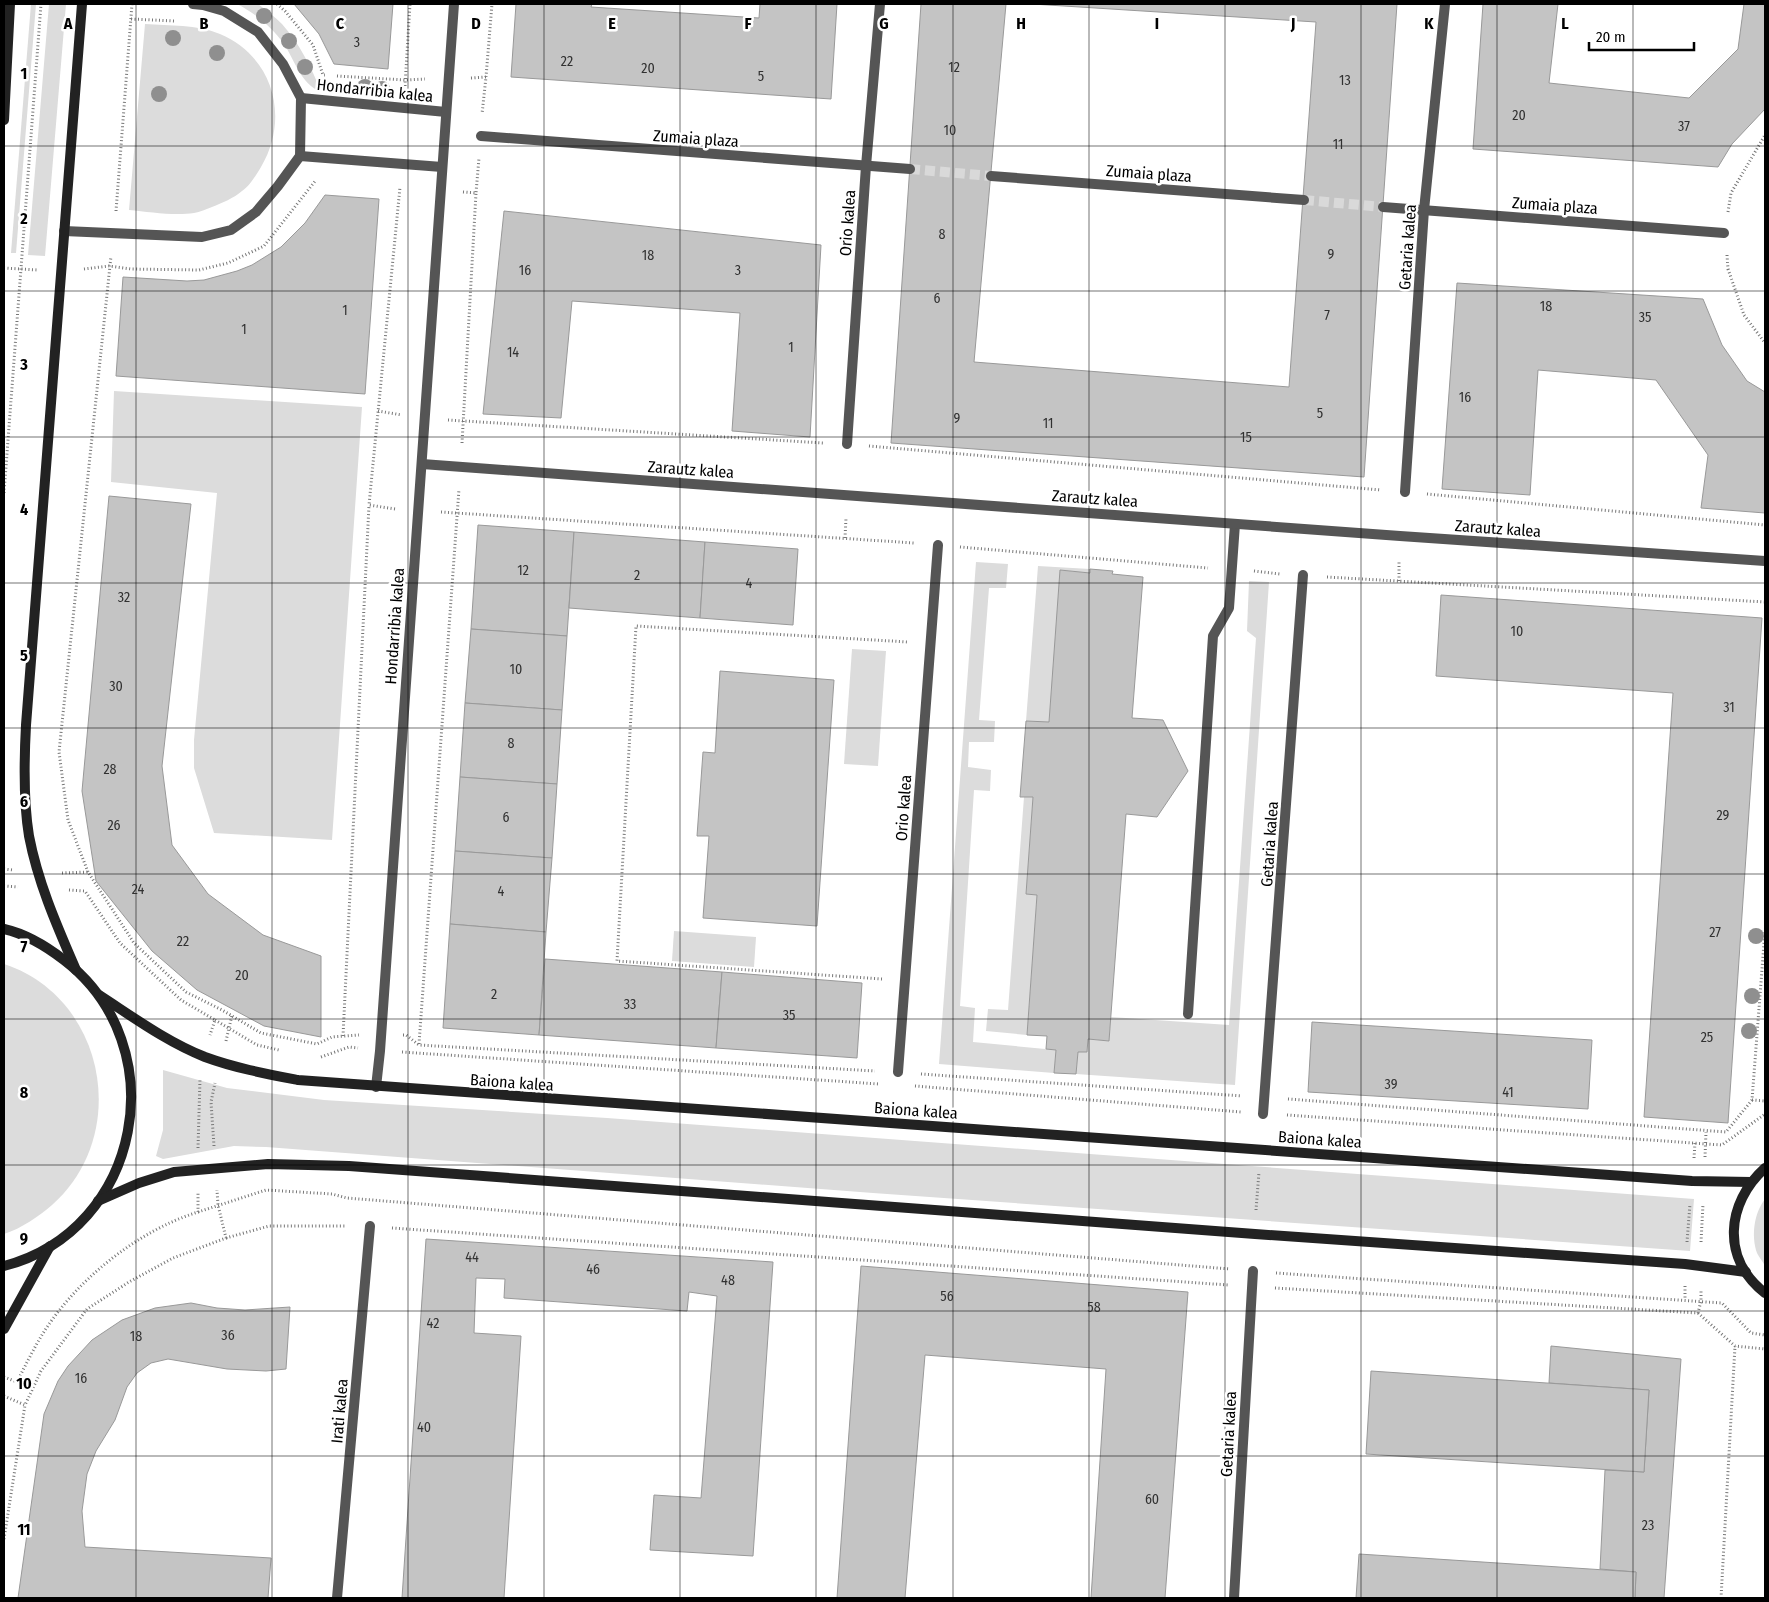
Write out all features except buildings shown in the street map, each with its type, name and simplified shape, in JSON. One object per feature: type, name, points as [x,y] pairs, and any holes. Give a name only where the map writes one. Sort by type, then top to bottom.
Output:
[{"type":"street","points":[[4,120],[10,4]]},
{"type":"street","points":[[76,970],[51,914],[38,873],[29,836],[24,776],[25,734],[82,4]]},
{"type":"street","points":[[64,231],[202,237],[231,230],[256,212],[300,156],[301,98],[283,64],[258,32],[224,11],[193,4]]},
{"type":"street","name":"Hondarribia kalea","points":[[376,1087],[454,4]]},
{"type":"street","name":"Orio kalea","points":[[847,444],[866,166],[880,4]]},
{"type":"street","name":"Getaria kalea","points":[[1405,492],[1424,210],[1445,4]]},
{"type":"street","name":"Hondarribia kalea","points":[[301,98],[446,112]]},
{"type":"street","name":"Zumaia plaza","points":[[481,136],[910,170]]},
{"type":"street","points":[[300,156],[442,167]]},
{"type":"street","name":"Zumaia plaza","points":[[991,176],[1304,200]]},
{"type":"street","name":"Zumaia plaza","points":[[1383,207],[1724,233]]},
{"type":"street","name":"Zarautz kalea","points":[[422,464],[1765,561]]},
{"type":"street","points":[[1188,1014],[1213,636],[1229,608],[1235,524]]},
{"type":"street","name":"Orio kalea","points":[[898,1072],[938,545]]},
{"type":"street","name":"Getaria kalea","points":[[1263,1114],[1304,576]]},
{"type":"street","points":[[4,929],[18,932],[48,948],[76,970],[99,995],[115,1023],[126,1052],[131,1083],[131,1115],[125,1145],[114,1174],[98,1201],[76,1226],[50,1246],[17,1262],[4,1266]]},
{"type":"street","name":"Baiona kalea","points":[[99,995],[176,1043],[204,1056],[256,1072],[298,1080],[1692,1181],[1750,1182]]},
{"type":"street","points":[[98,1201],[139,1183],[174,1172],[268,1164],[349,1166],[1254,1234],[1685,1264],[1746,1272]]},
{"type":"street","points":[[1765,1168],[1750,1182],[1741,1198],[1735,1216],[1734,1236],[1738,1255],[1746,1272],[1756,1286],[1765,1293]]},
{"type":"street","name":"Irati kalea","points":[[337,1598],[370,1226]]},
{"type":"street","points":[[4,1329],[50,1246]]},
{"type":"street","name":"Getaria kalea","points":[[1234,1598],[1253,1271]]},
{"type":"path","points":[[4,493],[41,4]]},
{"type":"path","points":[[132,4],[115,233],[60,752],[68,820],[88,872],[134,943],[186,992],[232,1015],[261,1033],[317,1044],[332,1037],[381,1034],[406,1035],[419,1044],[898,1072],[1726,1132],[1752,1100],[1765,930]]},
{"type":"path","points":[[277,4],[285,11],[312,45],[323,76],[405,80],[486,77]]},
{"type":"path","points":[[406,108],[405,80],[410,4]]},
{"type":"path","points":[[419,1044],[461,468],[462,420],[476,193],[492,4]]},
{"type":"path","points":[[131,18],[181,21]]},
{"type":"path","points":[[1765,135],[1731,193],[1724,233],[1728,269],[1744,315],[1765,343]]},
{"type":"path","points":[[110,266],[131,269],[199,270],[228,263],[264,246],[319,177]]},
{"type":"path","points":[[343,1036],[370,505],[400,184],[440,191],[476,193]]},
{"type":"path","points":[[378,411],[424,418],[847,444],[1765,525]]},
{"type":"path","points":[[370,505],[417,511],[938,545],[1304,576],[1765,602]]},
{"type":"path","points":[[905,981],[617,961],[636,626],[930,644]]},
{"type":"path","points":[[4,869],[38,873],[88,872]]},
{"type":"path","points":[[214,1152],[211,1102],[232,1015]]},
{"type":"path","points":[[215,1020],[257,1045],[282,1051]]},
{"type":"path","points":[[316,1059],[349,1047],[380,1051],[883,1084]]},
{"type":"path","points":[[912,1086],[1263,1114],[1722,1145],[1765,1114]]},
{"type":"path","points":[[1752,1100],[1765,1101]]},
{"type":"path","points":[[1685,1300],[1685,1264],[1694,1143]]},
{"type":"path","points":[[1254,1234],[1261,1149]]},
{"type":"path","points":[[217,1188],[218,1205],[226,1238]]},
{"type":"path","points":[[198,1212],[266,1190],[1253,1271],[1685,1300],[1722,1303],[1751,1333],[1765,1335]]},
{"type":"path","points":[[4,1539],[25,1406],[41,1371],[87,1308],[173,1258],[226,1238],[270,1226],[370,1226],[1252,1287]]},
{"type":"path","points":[[1698,1313],[1735,1346],[1765,1349]]},
{"type":"path","points":[[1721,1598],[1735,1346]]},
{"type":"path","points":[[4,1396],[25,1406]]},
{"type":"shaded area","points":[[31,4],[36,4],[16,253],[11,253]]},
{"type":"shaded area","points":[[49,4],[66,4],[45,256],[28,255]]},
{"type":"shaded area","points":[[237,4],[258,4],[282,24],[304,56],[321,92],[308,84],[303,78],[284,44],[269,26]]},
{"type":"shaded area","points":[[145,24],[202,28],[220,34],[238,44],[253,58],[264,73],[272,91],[275,109],[274,129],[270,148],[261,167],[250,183],[239,194],[198,212],[170,214],[129,210]]},
{"type":"shaded area","points":[[114,391],[362,407],[332,840],[214,833],[194,768],[194,740],[217,493],[111,482]]},
{"type":"shaded area","points":[[976,562],[1008,564],[1006,588],[989,588],[979,720],[995,721],[994,742],[969,742],[968,767],[991,770],[990,791],[974,790],[960,1006],[975,1008],[973,1042],[1056,1050],[1054,1073],[939,1064]]},
{"type":"shaded area","points":[[1038,566],[1090,569],[1090,573],[1061,570],[1049,722],[1026,721]]},
{"type":"shaded area","points":[[1249,581],[1269,582],[1235,1085],[1076,1074],[1078,1052],[1087,1052],[1088,1039],[1109,1041],[1111,1017],[1229,1025],[1256,638],[1247,631]]},
{"type":"shaded area","points":[[852,649],[886,651],[878,766],[844,764]]},
{"type":"shaded area","points":[[1024,797],[1033,797],[1026,894],[1037,895],[1027,1035],[986,1031],[988,1009],[1008,1010]]},
{"type":"shaded area","points":[[674,931],[756,937],[754,967],[672,961]]},
{"type":"shaded area","points":[[4,964],[38,981],[65,1006],[85,1036],[96,1070],[99,1106],[92,1142],[77,1176],[47,1209],[11,1232],[4,1234]]},
{"type":"shaded area","points":[[163,1070],[227,1088],[324,1100],[607,1118],[1694,1199],[1690,1251],[873,1193],[266,1147],[234,1146],[163,1159],[156,1156],[163,1130]]},
{"type":"shaded area","points":[[1765,1199],[1765,1266],[1757,1253],[1754,1232],[1758,1211]]},
{"type":"tunnel","points":[[910,169],[991,176]]},
{"type":"tunnel","points":[[1304,200],[1383,207]]}]
